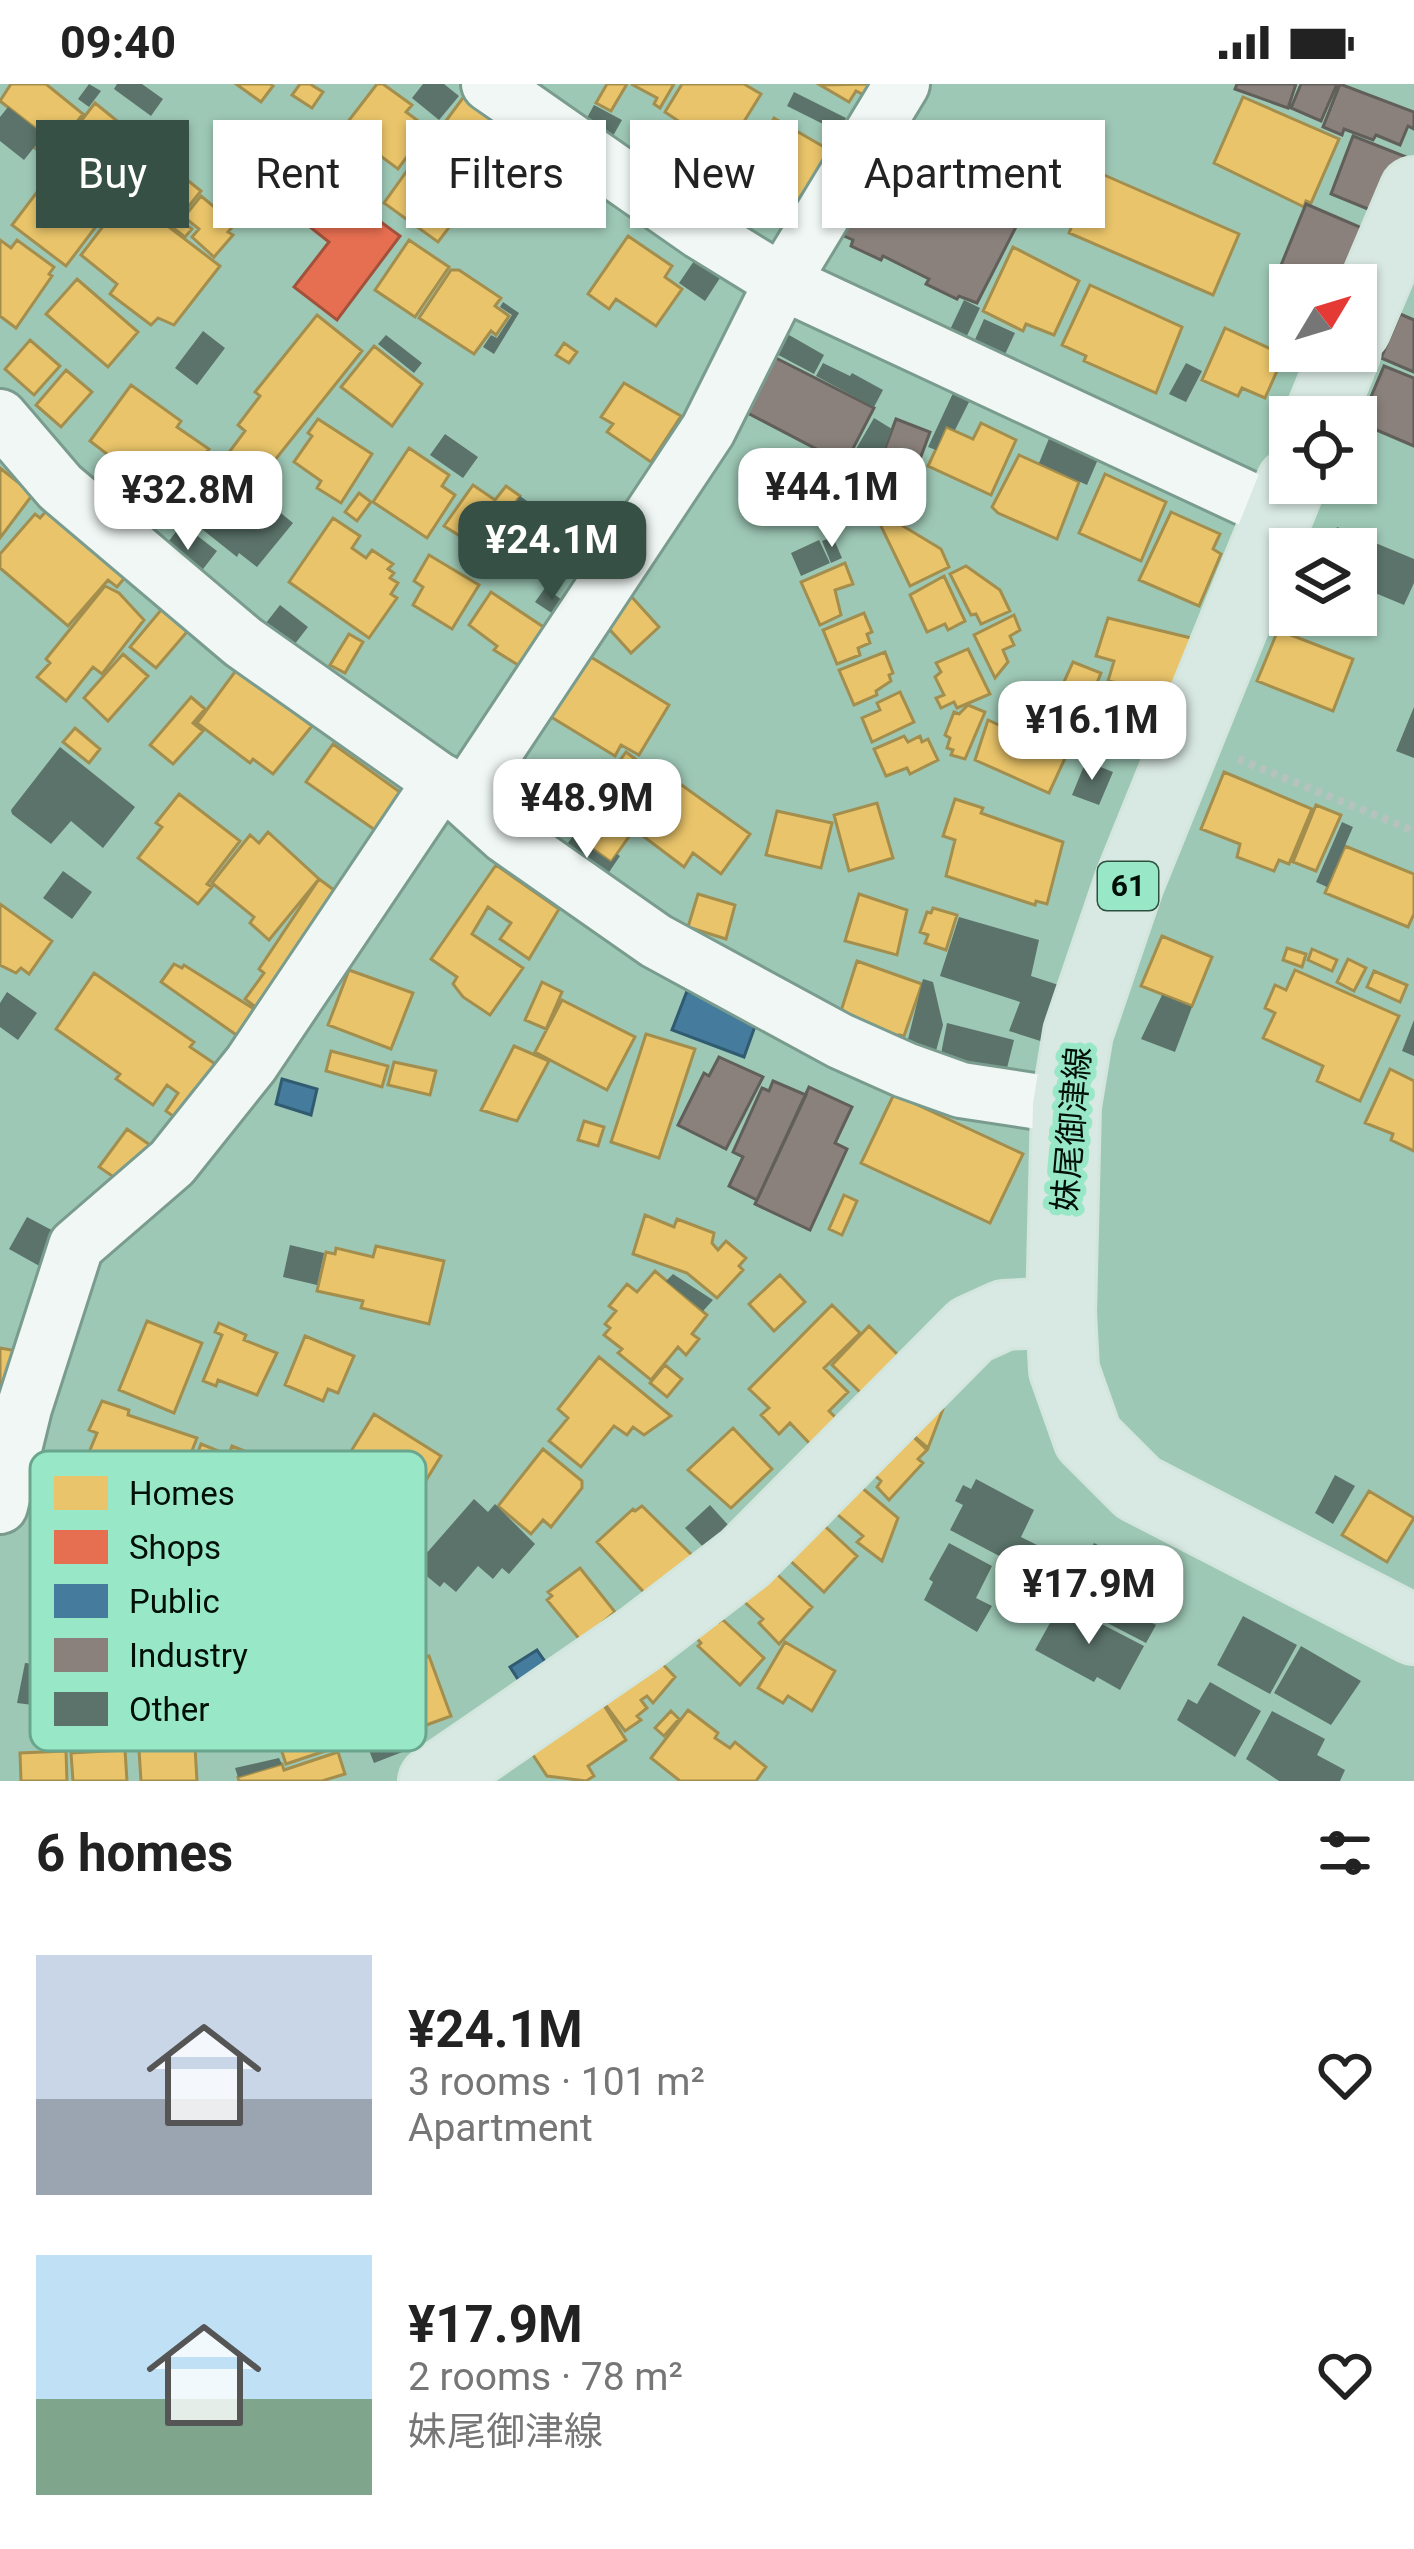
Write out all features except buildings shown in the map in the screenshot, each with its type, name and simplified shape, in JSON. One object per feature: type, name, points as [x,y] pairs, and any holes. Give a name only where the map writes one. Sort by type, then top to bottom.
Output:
[{"type":"main road","points":[[1377,278],[1414,191]]},
{"type":"main road","name":"妹尾御津線","points":[[1282,504],[1129,883],[1078,1033],[1066,1106],[1064,1370],[1088,1438],[1138,1488],[1414,1630]]},
{"type":"main road","points":[[428,1778],[641,1638],[745,1558],[971,1330],[1004,1315],[1061,1312]]},
{"type":"street","points":[[489,84],[701,232],[782,282],[1269,492]]},
{"type":"street","points":[[0,1506],[24,1408],[76,1246],[172,1163],[251,1064],[708,430],[782,282],[902,84]]},
{"type":"street","points":[[0,417],[60,487],[243,642],[656,941],[840,1041],[961,1090],[1066,1106]]},
{"type":"path","points":[[1188,738],[1414,831]]}]
